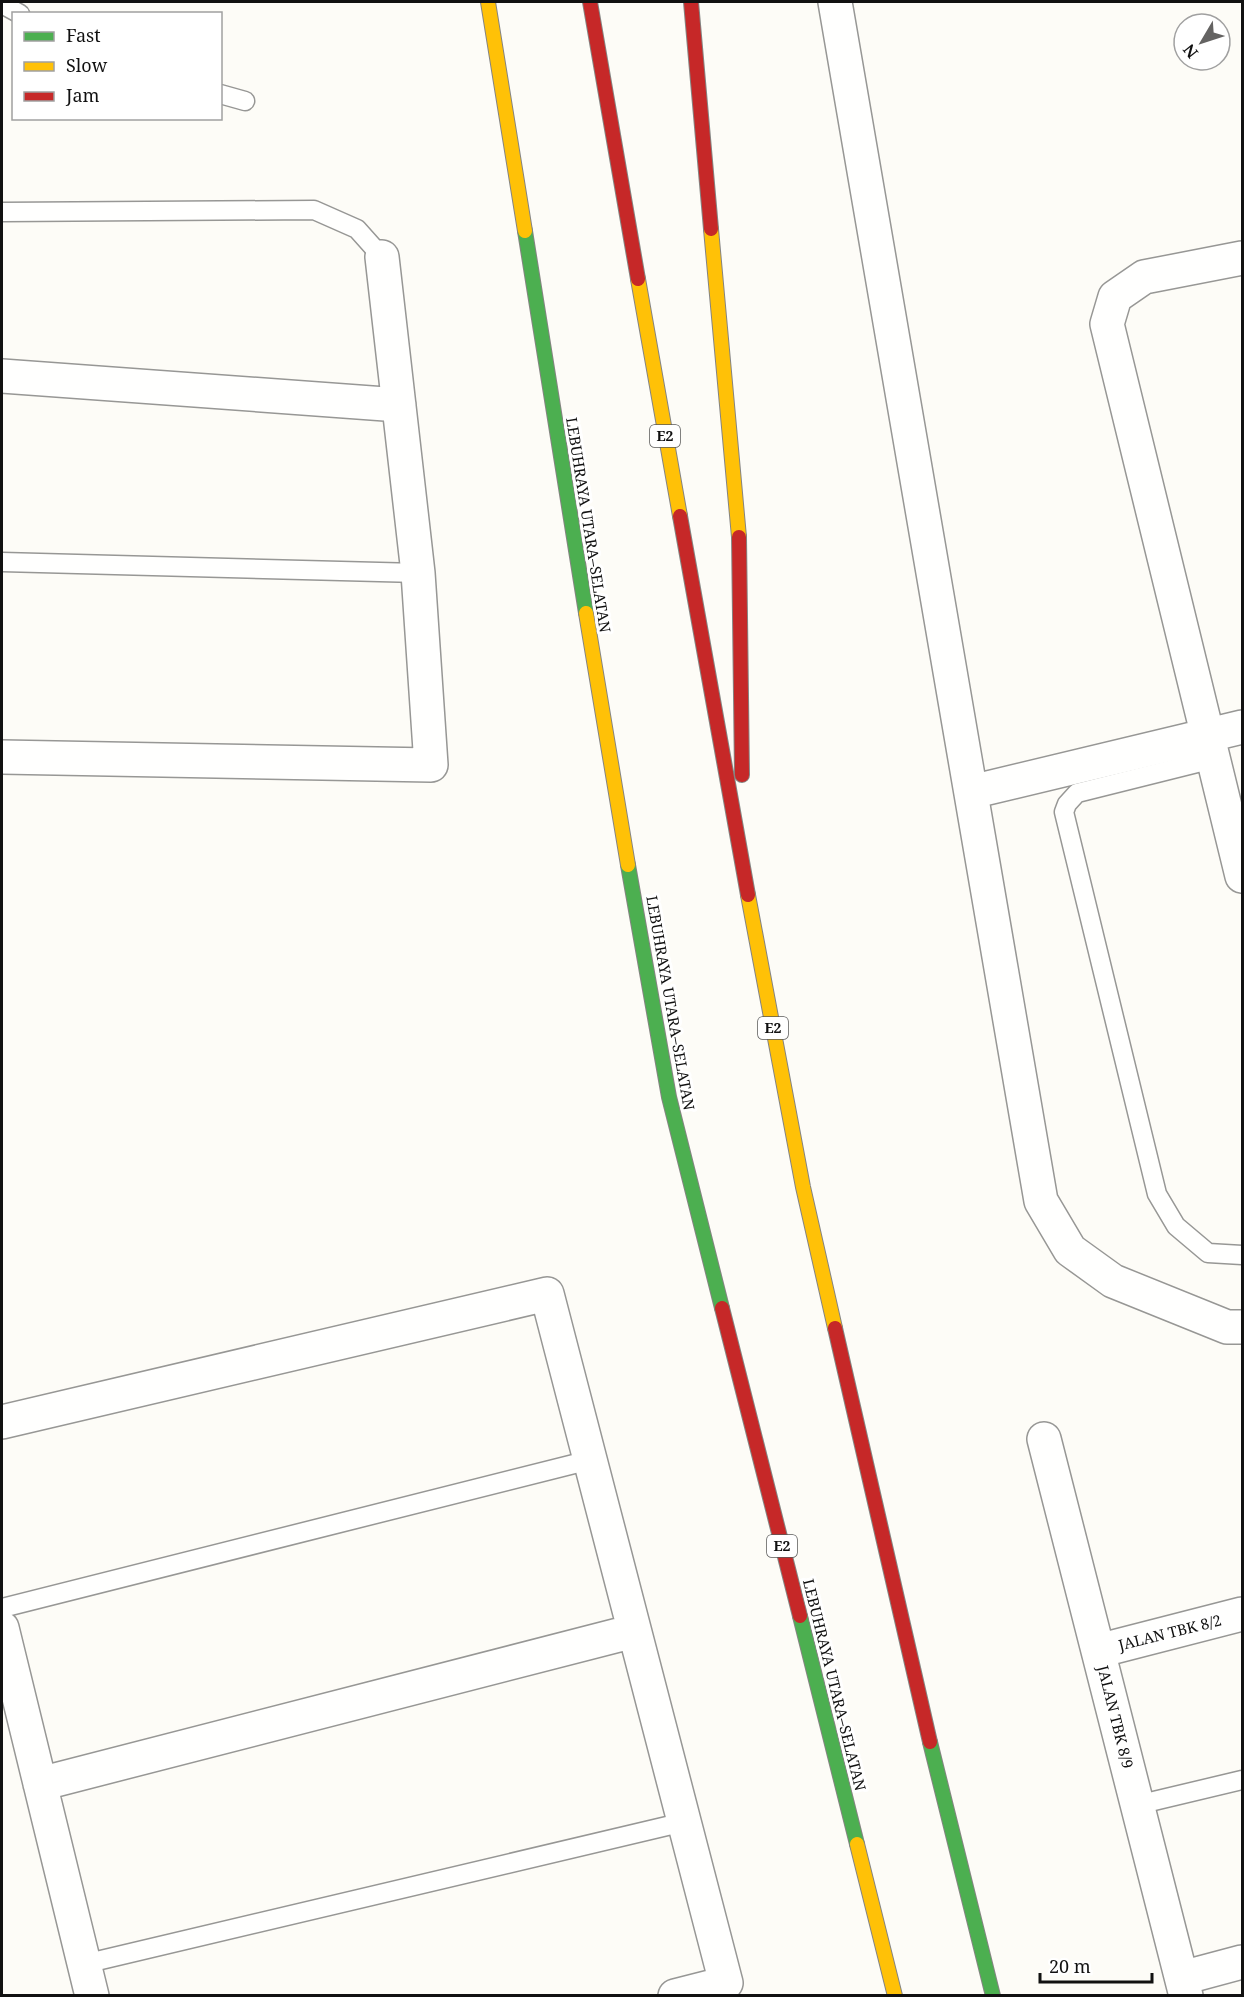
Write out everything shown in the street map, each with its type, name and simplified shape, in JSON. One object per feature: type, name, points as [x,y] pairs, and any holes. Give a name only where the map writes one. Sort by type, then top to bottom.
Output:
[{"type":"highway","name":"LEBUHRAYA UTARA–SELATAN","points":[[488,2],[603,724],[669,1097],[895,1995]]},
{"type":"highway","name":"E2","points":[[590,2],[742,870],[803,1187],[932,1753],[993,1995]]},
{"type":"highway","points":[[691,2],[740,548],[742,870]]},
{"type":"street","points":[[835,2],[1041,1202],[1070,1250],[1113,1281],[1227,1327],[1242,1327]]},
{"type":"street","points":[[2,757],[431,765],[418,573],[382,256]]},
{"type":"street","points":[[1242,258],[1144,277],[1114,297],[1107,324],[1242,876]]},
{"type":"street","points":[[2,376],[399,405]]},
{"type":"street","points":[[971,792],[1210,747],[1242,727]]},
{"type":"street","points":[[2,1422],[547,1294],[726,1983],[675,1995]]},
{"type":"street","name":"JALAN TBK 8/9","points":[[1044,1439],[1184,1987]]},
{"type":"street","name":"JALAN TBK 8/2","points":[[1098,1651],[1242,1614]]},
{"type":"street","points":[[2,1628],[92,1995]]},
{"type":"street","points":[[40,1784],[634,1631]]},
{"type":"street","points":[[1184,1987],[1242,1962]]},
{"type":"lane","points":[[2,4],[16,12]]},
{"type":"lane","points":[[222,95],[244,101]]},
{"type":"lane","points":[[2,212],[315,210],[357,229],[382,256]]},
{"type":"lane","points":[[2,562],[418,573]]},
{"type":"lane","points":[[1210,747],[1077,793],[1067,804],[1064,812],[1157,1194],[1176,1226],[1208,1253],[1242,1255]]},
{"type":"lane","points":[[2,1608],[590,1460]]},
{"type":"lane","points":[[1137,1805],[1242,1780]]},
{"type":"lane","points":[[84,1964],[684,1822]]},
{"type":"traffic: fast","points":[[525,231],[586,613]]},
{"type":"traffic: fast","points":[[628,865],[669,1097],[722,1308]]},
{"type":"traffic: fast","points":[[800,1616],[857,1844]]},
{"type":"traffic: fast","points":[[930,1742],[993,1996]]},
{"type":"traffic: slow","points":[[488,2],[525,231]]},
{"type":"traffic: slow","points":[[711,229],[739,537]]},
{"type":"traffic: slow","points":[[638,279],[680,516]]},
{"type":"traffic: slow","points":[[586,613],[628,865]]},
{"type":"traffic: slow","points":[[748,895],[803,1187],[835,1328]]},
{"type":"traffic: slow","points":[[857,1844],[895,1996]]},
{"type":"traffic: jam","points":[[590,2],[638,279]]},
{"type":"traffic: jam","points":[[691,2],[711,229]]},
{"type":"traffic: jam","points":[[680,516],[748,895]]},
{"type":"traffic: jam","points":[[739,537],[742,775]]},
{"type":"traffic: jam","points":[[722,1308],[800,1616]]},
{"type":"traffic: jam","points":[[835,1328],[930,1742]]}]
